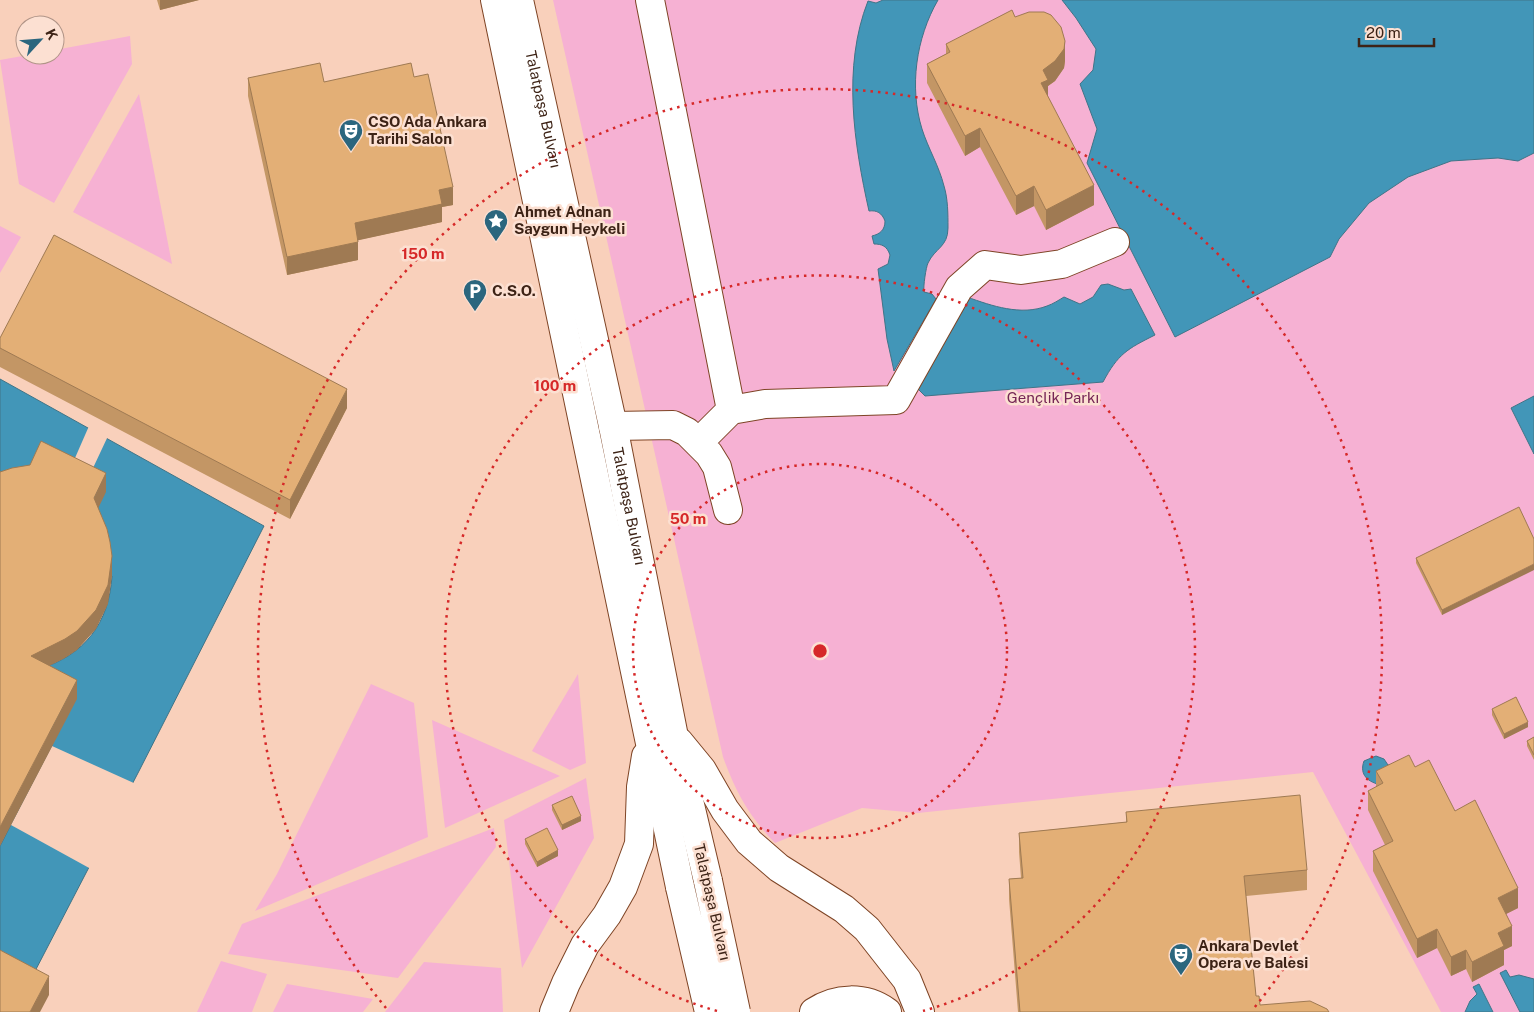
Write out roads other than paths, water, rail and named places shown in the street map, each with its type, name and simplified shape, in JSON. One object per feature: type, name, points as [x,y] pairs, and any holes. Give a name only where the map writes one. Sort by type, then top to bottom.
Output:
[{"type":"main road","name":"Talatpaşa Bulvarı","points":[[495,0],[662,738],[708,881],[736,1012]]},
{"type":"main road","name":"Talatpaşa Bulvarı","points":[[519,0],[613,426],[662,738],[680,887],[709,1012]]},
{"type":"main road","points":[[650,0],[731,410]]},
{"type":"main road","points":[[699,442],[731,410],[765,404],[896,400],[959,288],[985,265],[1020,270],[1062,264],[1115,242]]},
{"type":"main road","points":[[613,426],[673,424],[687,432],[699,442],[717,467],[728,510]]},
{"type":"main road","points":[[554,1012],[585,945],[607,915],[623,887],[639,844],[641,787],[662,738],[702,770],[725,810],[749,842],[779,868],[844,909],[867,929],[906,980],[920,1012]]},
{"type":"main road","points":[[814,1012],[823,1006],[846,1000],[866,1002],[887,1012]]},
{"type":"water","points":[[883,0],[938,0],[924,30],[920,46],[917,63],[916,96],[922,129],[944,186],[948,212],[946,239],[931,258],[926,269],[924,292],[932,294],[936,299],[894,371],[887,339],[878,269],[888,264],[890,255],[884,246],[874,244],[872,236],[882,231],[885,221],[879,213],[869,211],[855,133],[853,106],[855,52],[860,26],[868,1],[876,3]]},
{"type":"water","points":[[1062,0],[1534,0],[1534,153],[1518,161],[1498,158],[1451,161],[1408,177],[1369,203],[1339,239],[1330,257],[1175,337],[1087,163],[1097,129],[1080,84],[1093,70],[1096,49]]},
{"type":"water","points":[[1108,284],[1124,290],[1131,289],[1155,335],[1124,353],[1103,382],[925,396],[913,384],[967,297],[1007,309],[1027,310],[1047,306],[1064,297],[1080,304],[1093,297],[1101,285]]},
{"type":"water","points":[[0,379],[264,526],[33,975],[0,957],[0,846],[52,746],[39,669],[69,655],[82,646],[92,635],[106,608],[112,576],[0,491]]},
{"type":"water","points":[[1534,396],[1534,454],[1511,408]]},
{"type":"water","points":[[1376,756],[1384,759],[1388,765],[1393,766],[1381,785],[1369,780],[1363,770],[1364,761]]},
{"type":"water","points":[[1506,970],[1510,977],[1519,975],[1534,979],[1534,1012],[1520,1012],[1500,973]]},
{"type":"water","points":[[1479,984],[1493,1012],[1465,1012],[1470,1001],[1477,994],[1473,987]]},
{"type":"place","name":"CSO Ada Ankara Tarihi Salon","points":[[351,152]]},
{"type":"place","name":"Ahmet Adnan Saygun Heykeli","points":[[496,242]]},
{"type":"place","name":"C.S.O.","points":[[475,312]]},
{"type":"place","name":"Ankara Devlet Opera ve Balesi","points":[[1181,976]]},
{"type":"park label","name":"Gençlik Parkı","points":[[1053,398]]}]
